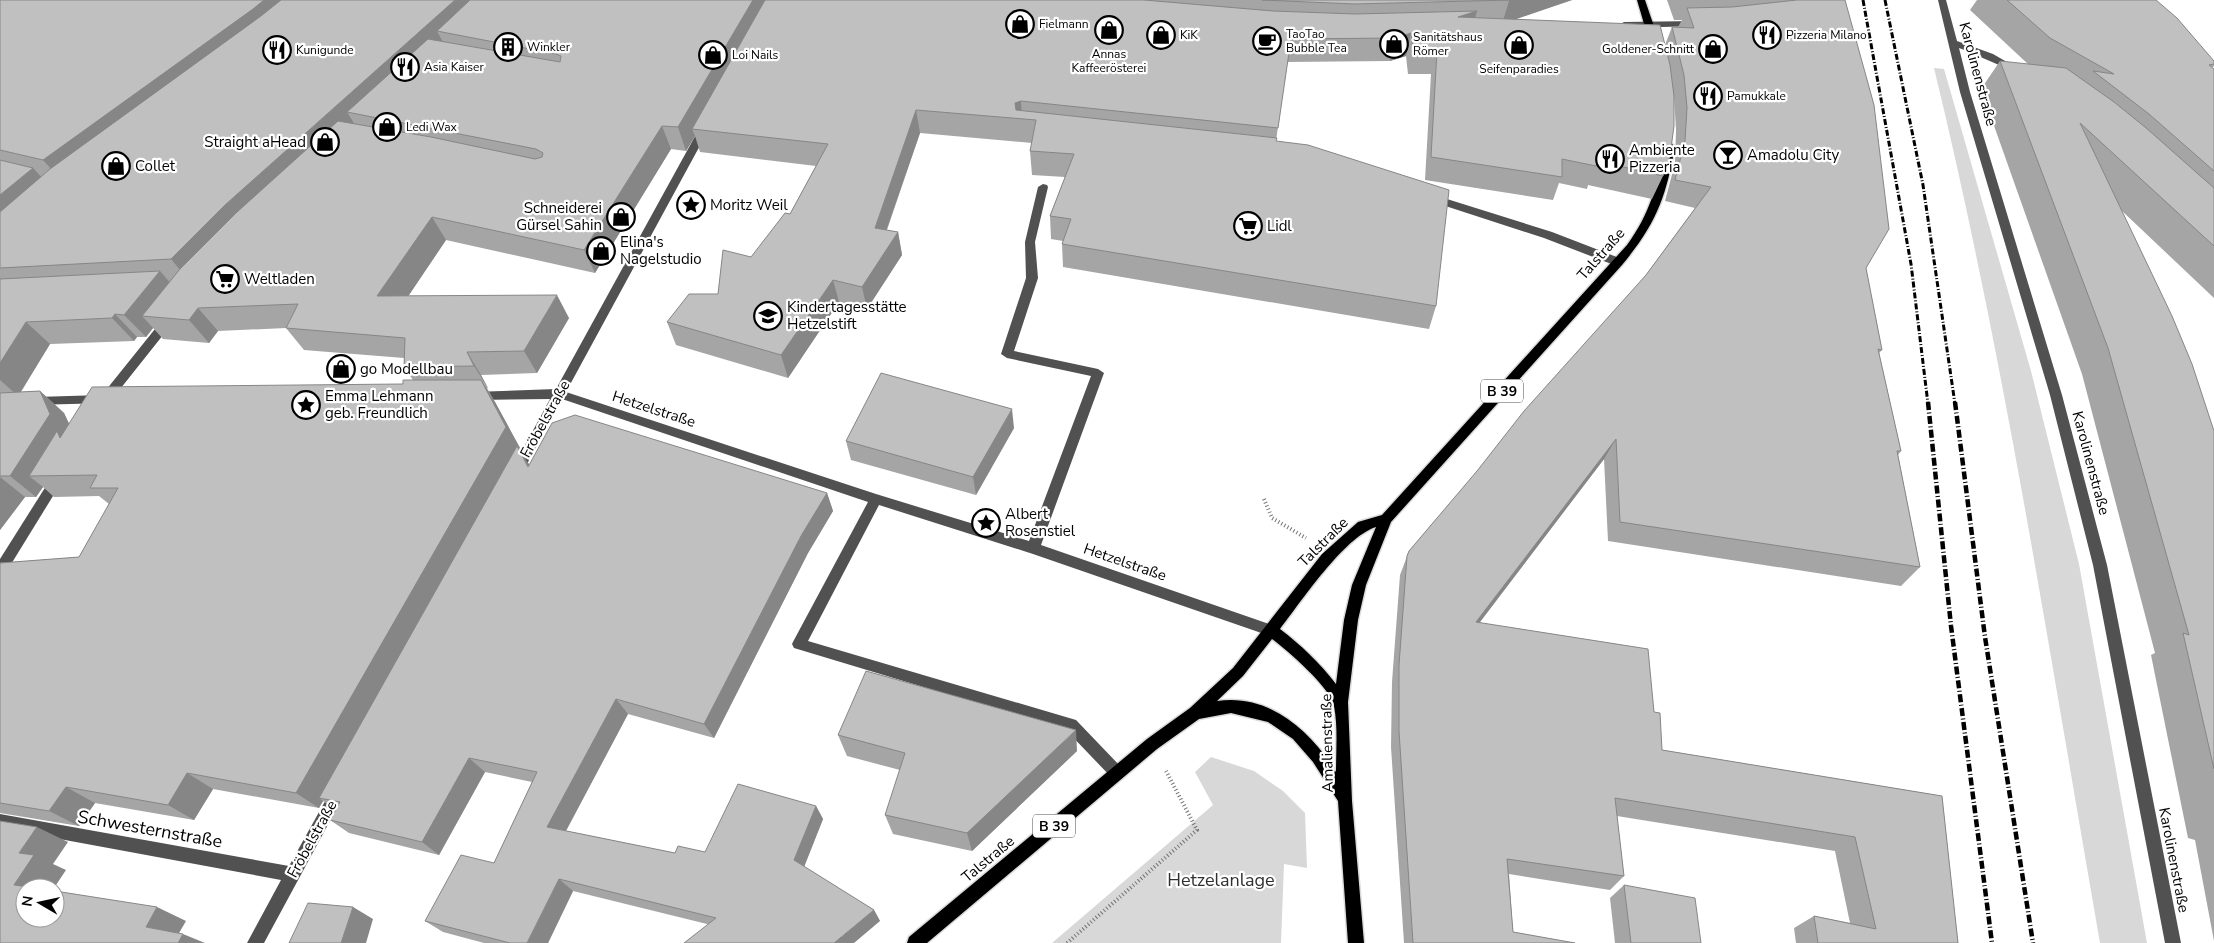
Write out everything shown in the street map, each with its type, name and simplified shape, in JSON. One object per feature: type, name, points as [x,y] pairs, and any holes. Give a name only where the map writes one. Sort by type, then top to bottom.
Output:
[{"type":"main road","points":[[1641,0],[1658,55]]},
{"type":"main road","name":"Talstraße","points":[[915,943],[1152,744],[1195,713],[1238,672],[1327,558],[1363,526],[1386,519],[1618,262],[1644,230],[1656,210],[1664,183],[1670,136]]},
{"type":"main road","name":"Amalienstraße","points":[[1356,943],[1345,800],[1341,702],[1352,620],[1360,585],[1386,519]]},
{"type":"main road","points":[[1270,630],[1297,650],[1316,669],[1341,702]]},
{"type":"main road","name":"B 39","points":[[1195,713],[1223,707],[1242,707],[1265,713],[1284,723],[1302,736],[1318,755],[1345,800]]},
{"type":"street","name":"Karolinenstraße","points":[[1942,0],[1952,42],[2056,395],[2100,565],[2173,943]]},
{"type":"street","points":[[1610,25],[1704,24]]},
{"type":"street","points":[[1952,42],[1990,56],[2021,74]]},
{"type":"street","name":"Fröbelstraße","points":[[511,482],[711,118]]},
{"type":"street","points":[[1033,548],[1098,373],[1007,354],[1032,278],[1030,242],[1043,187]]},
{"type":"street","points":[[1418,194],[1548,235],[1618,262]]},
{"type":"street","points":[[96,415],[106,399],[176,310]]},
{"type":"street","name":"Hetzelstraße","points":[[461,395],[560,394],[876,499],[1033,548],[1270,630]]},
{"type":"street","points":[[19,403],[126,399]]},
{"type":"street","points":[[0,570],[66,464]]},
{"type":"street","points":[[876,499],[799,644],[1071,725],[1117,773]]},
{"type":"street","name":"Fröbelstraße","points":[[255,943],[346,778]]},
{"type":"street","name":"Schwesternstraße","points":[[0,821],[293,874]]},
{"type":"path","points":[[1264,499],[1272,518],[1309,540],[1327,558]]},
{"type":"path","points":[[1067,943],[1197,830],[1152,744]]},
{"type":"green space","points":[[1934,68],[1944,69],[2031,371],[2079,564],[2147,943],[2100,943],[2044,614],[2004,394],[1959,176]]},
{"type":"green space","name":"Hetzelanlage","points":[[1211,757],[1254,771],[1283,791],[1305,813],[1307,868],[1284,864],[1281,943],[1052,943],[1213,805],[1195,772]]},
{"type":"building","points":[[0,0],[264,0],[43,160],[0,150]]},
{"type":"building","points":[[281,0],[455,0],[225,205],[171,259],[0,268],[0,212],[50,169]]},
{"type":"building","points":[[470,0],[753,0],[678,127],[662,126],[584,250],[432,217],[377,296],[557,295],[524,351],[467,352],[474,366],[404,367],[405,338],[286,328],[298,304],[198,308],[189,320],[142,316],[180,269],[236,213],[338,121],[431,137],[535,159],[542,157],[543,153],[536,149],[347,112],[428,39],[560,62],[561,56],[556,54],[437,31]]},
{"type":"building","points":[[765,0],[1144,0],[1273,11],[1355,14],[1477,11],[1458,17],[1660,25],[1670,65],[1674,96],[1674,126],[1670,156],[1663,176],[1597,161],[1596,166],[1562,159],[1562,177],[1431,157],[1437,51],[1413,50],[1411,33],[1395,38],[1291,39],[1278,128],[1021,101],[1015,103],[1016,110],[1277,138],[1276,141],[1308,145],[1449,190],[1436,306],[1062,244],[1071,219],[1050,216],[1074,154],[1030,151],[1036,120],[916,110],[875,228],[898,232],[862,287],[833,280],[781,355],[667,322],[689,294],[718,294],[723,250],[751,257],[785,213],[790,214],[828,144],[692,129]]},
{"type":"building","points":[[1262,0],[1510,0],[1355,4]]},
{"type":"building","points":[[1797,0],[1845,0],[1874,105],[1889,229],[1866,268],[1882,350],[1878,349],[1901,451],[1897,451],[1920,567],[1620,522],[1616,439],[1476,622],[1648,649],[1654,712],[1660,713],[1662,750],[1942,796],[1958,943],[1818,943],[1814,916],[1876,929],[1855,837],[1615,798],[1624,876],[1507,859],[1513,932],[1575,943],[1413,943],[1399,731],[1399,665],[1407,556],[1409,551],[1477,471],[1524,411],[1646,275],[1711,187],[1675,180],[1685,141],[1687,108],[1684,75],[1672,27],[1694,28],[1687,8],[1732,7]]},
{"type":"building","points":[[2007,0],[2156,0],[2177,18],[2214,61],[2214,64],[2209,65],[2214,69],[2214,171],[2149,114],[2093,71],[2114,74],[2050,38]]},
{"type":"building","points":[[2000,61],[2066,68],[2145,127],[2214,188],[2214,246],[2080,123],[2172,316],[2192,364],[2214,431],[2214,769],[2183,633],[2189,635],[2108,348]]},
{"type":"building","points":[[0,160],[33,168],[0,195]]},
{"type":"building","points":[[160,271],[124,315],[115,314],[112,318],[26,322],[0,363],[0,279]]},
{"type":"building","points":[[881,373],[1012,409],[973,477],[846,441]]},
{"type":"building","points":[[403,380],[481,380],[506,427],[296,793],[187,773],[168,805],[66,787],[49,811],[0,803],[0,563],[79,557],[118,488],[90,488],[97,475],[29,476],[57,431],[60,438],[92,387],[403,384]]},
{"type":"building","points":[[40,391],[50,414],[10,476],[0,476],[0,393]]},
{"type":"building","points":[[575,415],[827,493],[801,536],[704,724],[616,699],[547,827],[675,853],[678,846],[705,852],[738,784],[816,806],[794,860],[874,910],[834,943],[684,943],[716,918],[559,879],[527,943],[510,943],[425,921],[461,855],[494,863],[537,772],[469,758],[422,842],[330,820],[340,802],[319,798],[517,446],[528,467],[552,423]]},
{"type":"building","points":[[866,671],[1076,730],[967,833],[885,815],[905,753],[838,735]]},
{"type":"building","points":[[0,821],[37,827],[19,853],[34,855],[19,878],[15,878],[15,928],[65,928],[65,893],[157,907],[146,927],[183,934],[178,943],[0,943]]},
{"type":"building","points":[[1624,885],[1695,898],[1701,943],[1631,943]]},
{"type":"building","points":[[308,903],[353,907],[341,943],[289,943]]},
{"type":"railway","points":[[1863,0],[1911,264],[1928,404]]},
{"type":"railway","points":[[1885,0],[1923,185],[1955,404]]},
{"type":"railway","points":[[1928,402],[1951,626],[1992,943]]},
{"type":"railway","points":[[1955,402],[1985,637],[2033,943]]},
{"type":"place","name":"Fielmann","points":[[1020,24]]},
{"type":"place","name":"Annas Kaffeerösterei","points":[[1109,30]]},
{"type":"place","name":"KiK","points":[[1161,35]]},
{"type":"place","name":"Pizzeria Milano","points":[[1767,35]]},
{"type":"place","name":"TaoTao Bubble Tea","points":[[1267,41]]},
{"type":"place","name":"Sanitätshaus Römer","points":[[1394,44]]},
{"type":"place","name":"Seifenparadies","points":[[1519,45]]},
{"type":"place","name":"Winkler","points":[[508,47]]},
{"type":"place","name":"Goldener-Schnitt","points":[[1713,49]]},
{"type":"place","name":"Kunigunde","points":[[277,50]]},
{"type":"place","name":"Loi Nails","points":[[713,55]]},
{"type":"place","name":"Asia Kaiser","points":[[405,67]]},
{"type":"place","name":"Pamukkale","points":[[1708,96]]},
{"type":"place","name":"Ledi Wax","points":[[387,127]]},
{"type":"place","name":"Straight aHead","points":[[325,142]]},
{"type":"place","name":"Amadolu City","points":[[1728,155]]},
{"type":"place","name":"Ambiente Pizzeria","points":[[1610,159]]},
{"type":"place","name":"Collet","points":[[116,166]]},
{"type":"place","name":"Moritz Weil","points":[[691,205]]},
{"type":"place","name":"Schneiderei Gürsel Sahin","points":[[621,217]]},
{"type":"place","name":"Lidl","points":[[1248,226]]},
{"type":"place","name":"Elina's Nagelstudio","points":[[601,251]]},
{"type":"place","name":"Weltladen","points":[[225,279]]},
{"type":"place","name":"Kindertagesstätte Hetzelstift","points":[[768,316]]},
{"type":"place","name":"go Modellbau","points":[[341,369]]},
{"type":"place","name":"Emma Lehmann geb. Freundlich","points":[[306,405]]},
{"type":"place","name":"Albert Rosenstiel","points":[[986,523]]}]
